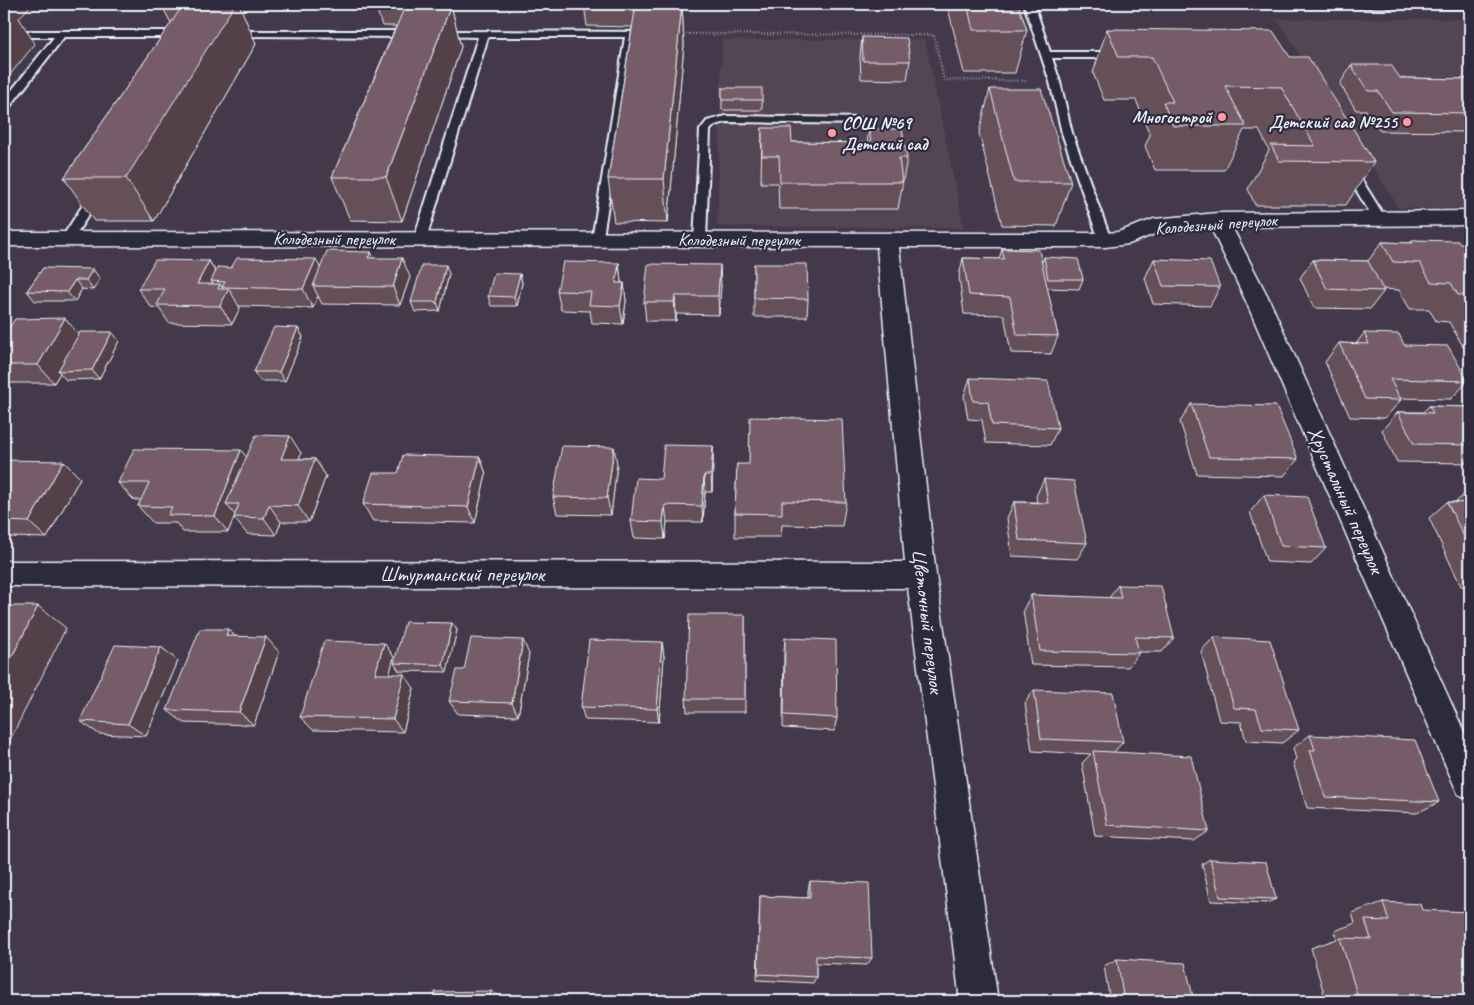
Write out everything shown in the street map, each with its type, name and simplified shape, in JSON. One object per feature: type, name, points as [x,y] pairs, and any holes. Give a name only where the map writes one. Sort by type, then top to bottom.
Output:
[{"type":"street","name":"Колодезный переулок","points":[[4,238],[1105,240],[1121,239],[1154,226],[1218,220],[1470,218]]},
{"type":"street","name":"Хрустальный переулок","points":[[1218,220],[1257,299],[1470,782]]},
{"type":"street","name":"Цветочный переулок","points":[[887,240],[921,575],[979,1001]]},
{"type":"street","name":"Штурманский переулок","points":[[4,574],[921,575]]},
{"type":"lane","points":[[1029,4],[1055,82],[1067,133],[1105,240]]},
{"type":"lane","points":[[1307,4],[1470,5]]},
{"type":"lane","points":[[4,34],[198,34]]},
{"type":"lane","points":[[4,107],[61,34]]},
{"type":"lane","points":[[217,34],[670,34]]},
{"type":"lane","points":[[420,239],[484,34]]},
{"type":"lane","points":[[598,240],[630,34]]},
{"type":"lane","points":[[1046,55],[1133,54]]},
{"type":"lane","points":[[700,240],[705,130],[708,125],[714,121],[726,119],[868,120]]},
{"type":"lane","points":[[1341,156],[1380,218]]},
{"type":"lane","points":[[67,239],[104,181]]},
{"type":"path","points":[[670,34],[934,35],[944,80],[1055,82]]},
{"type":"shaded area","name":"Детский сад №255","points":[[1277,19],[1470,19],[1470,208],[1399,208]]},
{"type":"shaded area","name":"СОШ №69 Детский сад","points":[[722,40],[925,40],[964,228],[717,226]]},
{"type":"building","points":[[184,4],[235,4],[126,178],[64,178]]},
{"type":"building","points":[[406,4],[451,5],[386,177],[332,177]]},
{"type":"building","points":[[636,4],[682,4],[664,179],[608,179]]},
{"type":"building","points":[[967,4],[1018,4],[1027,30],[973,30]]},
{"type":"building","points":[[1107,29],[1273,31],[1290,57],[1308,57],[1374,162],[1279,161],[1271,145],[1315,146],[1281,87],[1225,86],[1246,126],[1173,126],[1163,102],[1173,102],[1152,57],[1119,57]]},
{"type":"building","points":[[862,37],[907,38],[910,61],[863,61]]},
{"type":"building","points":[[1351,65],[1391,65],[1400,78],[1470,79],[1470,113],[1392,112],[1378,91],[1368,91]]},
{"type":"building","points":[[722,88],[762,88],[762,100],[722,100]]},
{"type":"building","points":[[990,89],[1041,89],[1071,182],[1014,182]]},
{"type":"building","points":[[762,128],[791,128],[792,142],[871,143],[869,129],[902,129],[907,158],[899,158],[902,182],[780,182],[779,156],[762,156]]},
{"type":"building","points":[[1412,240],[1458,241],[1460,244],[1470,244],[1470,295],[1458,295],[1451,283],[1431,282],[1420,263],[1393,262],[1382,242],[1413,243]]},
{"type":"building","points":[[1002,249],[1039,250],[1058,336],[1017,335],[1010,297],[969,295],[963,258],[1004,259]]},
{"type":"building","points":[[327,251],[371,252],[368,258],[402,258],[393,287],[313,286]]},
{"type":"building","points":[[1044,257],[1078,259],[1083,279],[1048,279]]},
{"type":"building","points":[[237,258],[316,259],[303,289],[222,287],[225,282],[211,281],[218,267],[231,268]]},
{"type":"building","points":[[1154,259],[1210,261],[1220,287],[1163,286]]},
{"type":"building","points":[[155,260],[209,261],[197,284],[220,284],[218,289],[229,289],[220,306],[157,305],[165,289],[138,289]]},
{"type":"building","points":[[1313,260],[1368,261],[1384,291],[1327,289]]},
{"type":"building","points":[[563,262],[619,263],[616,283],[624,283],[620,306],[589,305],[591,292],[557,291]]},
{"type":"building","points":[[648,264],[720,265],[718,296],[675,296],[674,302],[644,302]]},
{"type":"building","points":[[754,264],[807,264],[808,299],[754,298]]},
{"type":"building","points":[[422,265],[446,265],[437,302],[411,302]]},
{"type":"building","points":[[43,268],[93,269],[86,280],[75,280],[67,292],[27,291]]},
{"type":"building","points":[[494,273],[520,274],[514,297],[488,296]]},
{"type":"building","points":[[65,318],[38,365],[4,365],[4,336],[15,319]]},
{"type":"building","points":[[274,327],[298,328],[279,372],[254,372]]},
{"type":"building","points":[[80,332],[112,332],[92,370],[58,371]]},
{"type":"building","points":[[1364,333],[1399,334],[1404,345],[1448,346],[1468,381],[1390,379],[1401,400],[1365,399],[1339,343],[1369,344]]},
{"type":"building","points":[[970,378],[1048,381],[1058,428],[992,425],[988,402],[973,401]]},
{"type":"building","points":[[1191,404],[1276,406],[1298,459],[1209,457]]},
{"type":"building","points":[[1429,406],[1470,407],[1470,445],[1414,444],[1398,412],[1433,413]]},
{"type":"building","points":[[750,417],[842,419],[846,502],[782,501],[782,514],[735,513],[737,464],[749,464]]},
{"type":"building","points":[[256,435],[290,436],[281,459],[315,459],[298,506],[269,505],[264,518],[234,517],[239,504],[226,504]]},
{"type":"building","points":[[664,445],[713,446],[711,475],[704,475],[702,506],[665,505],[663,522],[631,521],[636,478],[661,479]]},
{"type":"building","points":[[562,446],[614,447],[607,498],[553,497]]},
{"type":"building","points":[[134,449],[241,450],[215,516],[168,515],[172,507],[138,506],[149,483],[118,483]]},
{"type":"building","points":[[403,455],[480,457],[468,507],[363,504],[373,473],[398,473]]},
{"type":"building","points":[[4,460],[63,461],[29,522],[4,521]]},
{"type":"building","points":[[1044,479],[1074,481],[1087,543],[1019,540],[1014,502],[1048,503]]},
{"type":"building","points":[[1264,495],[1307,497],[1326,548],[1281,546]]},
{"type":"building","points":[[1447,502],[1470,503],[1470,549]]},
{"type":"building","points":[[1118,585],[1161,586],[1174,638],[1135,637],[1139,653],[1040,651],[1031,595],[1121,598]]},
{"type":"building","points":[[4,606],[38,606],[4,672]]},
{"type":"building","points":[[689,615],[745,615],[745,699],[686,699]]},
{"type":"building","points":[[405,622],[452,623],[443,665],[394,663]]},
{"type":"building","points":[[200,629],[228,629],[226,636],[266,637],[239,712],[167,710]]},
{"type":"building","points":[[1214,637],[1270,640],[1299,730],[1262,728],[1256,709],[1234,708]]},
{"type":"building","points":[[471,638],[523,640],[512,703],[449,701],[457,670],[464,670]]},
{"type":"building","points":[[785,638],[836,640],[837,718],[784,715]]},
{"type":"building","points":[[589,640],[662,642],[657,709],[581,707]]},
{"type":"building","points":[[324,641],[384,643],[375,674],[404,674],[393,719],[300,717]]},
{"type":"building","points":[[115,645],[161,647],[128,724],[80,721]]},
{"type":"building","points":[[1034,690],[1113,693],[1123,742],[1041,739]]},
{"type":"building","points":[[1310,735],[1415,740],[1439,802],[1325,797],[1310,750],[1315,750]]},
{"type":"building","points":[[1093,751],[1191,756],[1209,831],[1107,825]]},
{"type":"building","points":[[1210,859],[1266,862],[1276,899],[1220,897]]},
{"type":"building","points":[[810,881],[869,883],[872,958],[816,956],[816,977],[758,974],[760,896],[810,898]]},
{"type":"building","points":[[1383,902],[1420,904],[1422,910],[1470,912],[1470,1001],[1359,1001],[1340,938],[1371,939],[1365,920],[1389,921]]},
{"type":"building","points":[[1117,959],[1185,963],[1194,1001],[1124,1001]]},
{"type":"building","points":[[491,991],[489,1001],[434,1001],[435,992]]},
{"type":"place","name":"Многострой","points":[[1222,117]]},
{"type":"place","name":"Детский сад №255","points":[[1407,122]]},
{"type":"place","name":"СОШ №69 Детский сад","points":[[832,133]]}]
